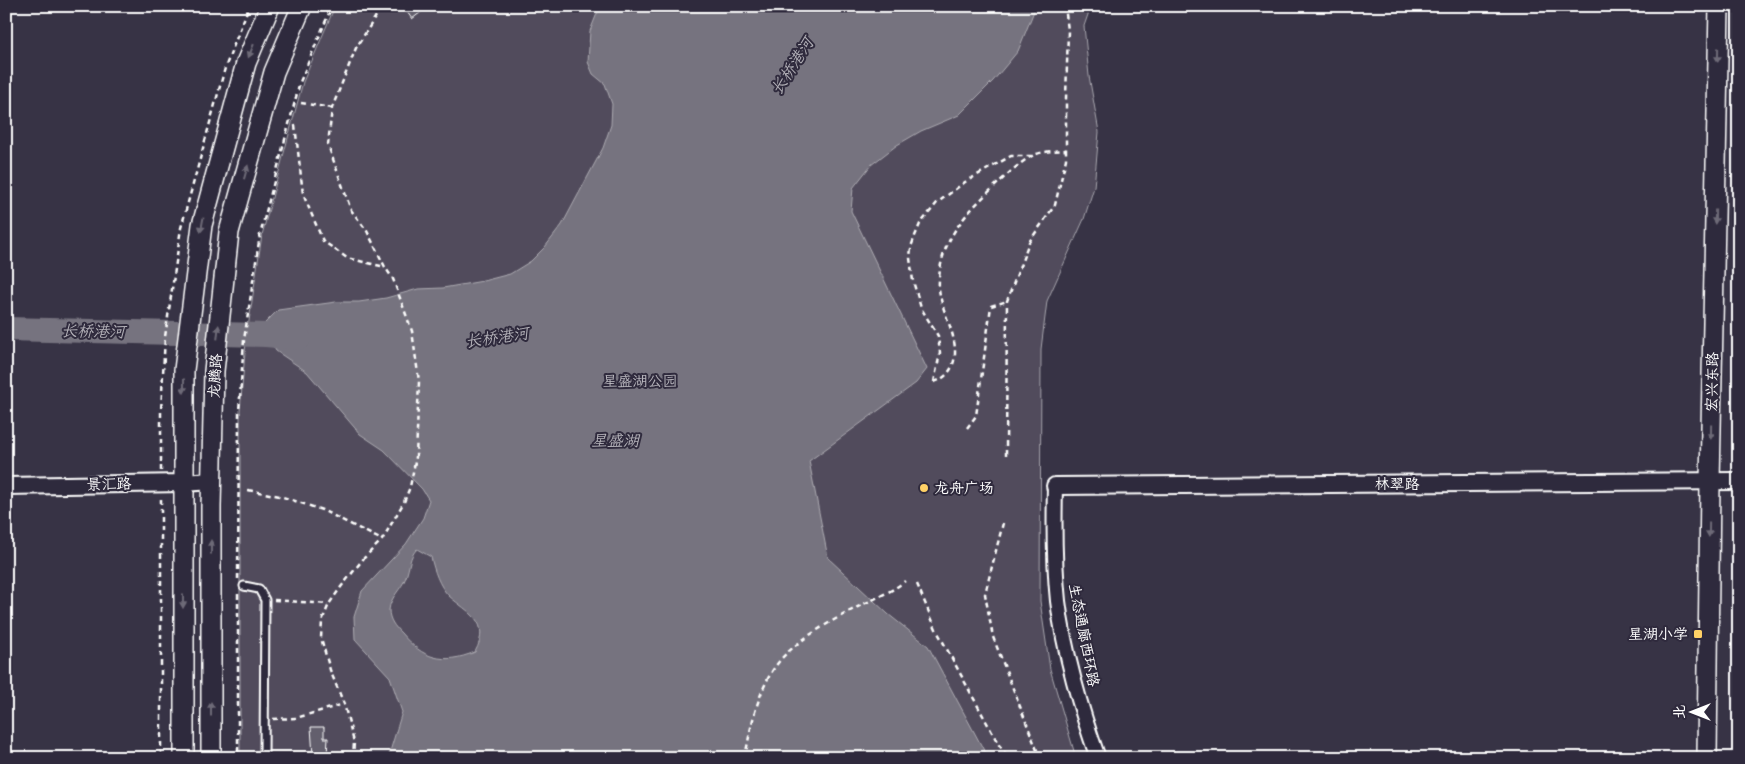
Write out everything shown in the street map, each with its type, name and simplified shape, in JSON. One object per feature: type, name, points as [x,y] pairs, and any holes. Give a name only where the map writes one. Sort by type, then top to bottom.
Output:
[{"type":"main road","name":"龙腾路","points":[[184,758],[184,370],[202,225],[246,64],[270,6]]},
{"type":"main road","name":"宏兴东路","points":[[1707,758],[1710,482],[1720,6]]},
{"type":"main road","name":"龙腾路","points":[[211,758],[214,371],[229,232],[274,72],[300,7]]},
{"type":"street","name":"景汇路","points":[[6,486],[212,481]]},
{"type":"street","name":"林翠路","points":[[1055,486],[1739,481]]},
{"type":"street","name":"生态通廊西环路","points":[[1055,486],[1054,536],[1058,603],[1077,690],[1088,732],[1098,758]]},
{"type":"lane","points":[[241,588],[258,589],[265,600],[264,758]]},
{"type":"path","points":[[238,580],[239,411],[244,340],[260,234],[300,82],[332,6]]},
{"type":"path","points":[[367,6],[378,14]]},
{"type":"path","points":[[353,758],[354,742],[344,704],[330,670],[321,638],[322,621],[328,604],[364,558],[382,540],[404,502],[410,487],[416,458],[419,381],[412,331],[393,279],[367,232],[351,210],[328,145],[332,108],[356,48],[378,14],[389,6]]},
{"type":"path","points":[[1006,455],[1008,301],[1029,242],[1055,205],[1066,159],[1068,30],[1065,6]]},
{"type":"path","points":[[301,103],[332,108]]},
{"type":"path","points":[[295,125],[303,194],[323,241],[347,258],[385,267]]},
{"type":"path","points":[[1032,156],[1004,178],[976,204],[962,218],[952,233],[938,280],[939,296],[950,326],[955,357],[953,367],[943,380],[934,382],[940,353],[938,336],[921,308],[913,281],[910,258],[910,247],[920,224],[937,203],[965,182],[1011,156],[1032,156],[1066,150]]},
{"type":"path","points":[[967,428],[976,416],[991,306],[1008,301]]},
{"type":"path","points":[[248,490],[280,496],[322,510],[382,540]]},
{"type":"path","points":[[1002,523],[985,594],[993,637],[1040,758]]},
{"type":"path","points":[[745,758],[760,699],[774,669],[782,658],[808,637],[853,610],[892,592],[905,581]]},
{"type":"path","points":[[917,584],[936,629],[999,745],[1009,758]]},
{"type":"path","points":[[238,758],[241,588]]},
{"type":"path","points":[[265,600],[328,604]]},
{"type":"path","points":[[264,719],[296,718],[344,704]]},
{"type":"green space","name":"星盛湖公园","points":[[335,6],[1091,6],[1084,26],[1089,76],[1099,132],[1094,187],[1084,219],[1047,301],[1041,349],[1040,601],[1050,669],[1076,758],[240,758],[240,411],[246,341],[262,235],[303,82]]},
{"type":"water","name":"星盛湖","points":[[600,6],[1036,6],[1018,51],[993,81],[959,115],[921,131],[897,145],[871,165],[853,188],[851,211],[927,369],[916,383],[809,461],[828,558],[888,614],[928,646],[988,758],[388,758],[402,712],[390,677],[355,639],[354,617],[362,591],[406,544],[423,518],[429,500],[422,489],[384,450],[360,434],[307,372],[276,351],[266,335],[265,323],[278,310],[336,302],[359,302],[386,298],[418,289],[443,288],[483,281],[510,274],[531,261],[562,225],[603,148],[611,125],[612,104],[605,84],[593,74],[588,62],[590,31]],"holes":[[[417,549],[431,557],[442,588],[470,613],[479,625],[480,641],[475,652],[464,656],[443,659],[426,654],[409,642],[391,620],[389,614],[390,605],[404,581],[414,552]]]},
{"type":"building","points":[[403,6],[429,6],[412,19]]},
{"type":"building","points":[[311,727],[324,727],[324,738],[328,738],[327,756],[313,756]]},
{"type":"waterway","name":"长桥港河","points":[[6,329],[266,335],[299,338]]},
{"type":"place","name":"龙舟广场","points":[[924,488]]},
{"type":"place","name":"星湖小学","points":[[1698,634]]}]
